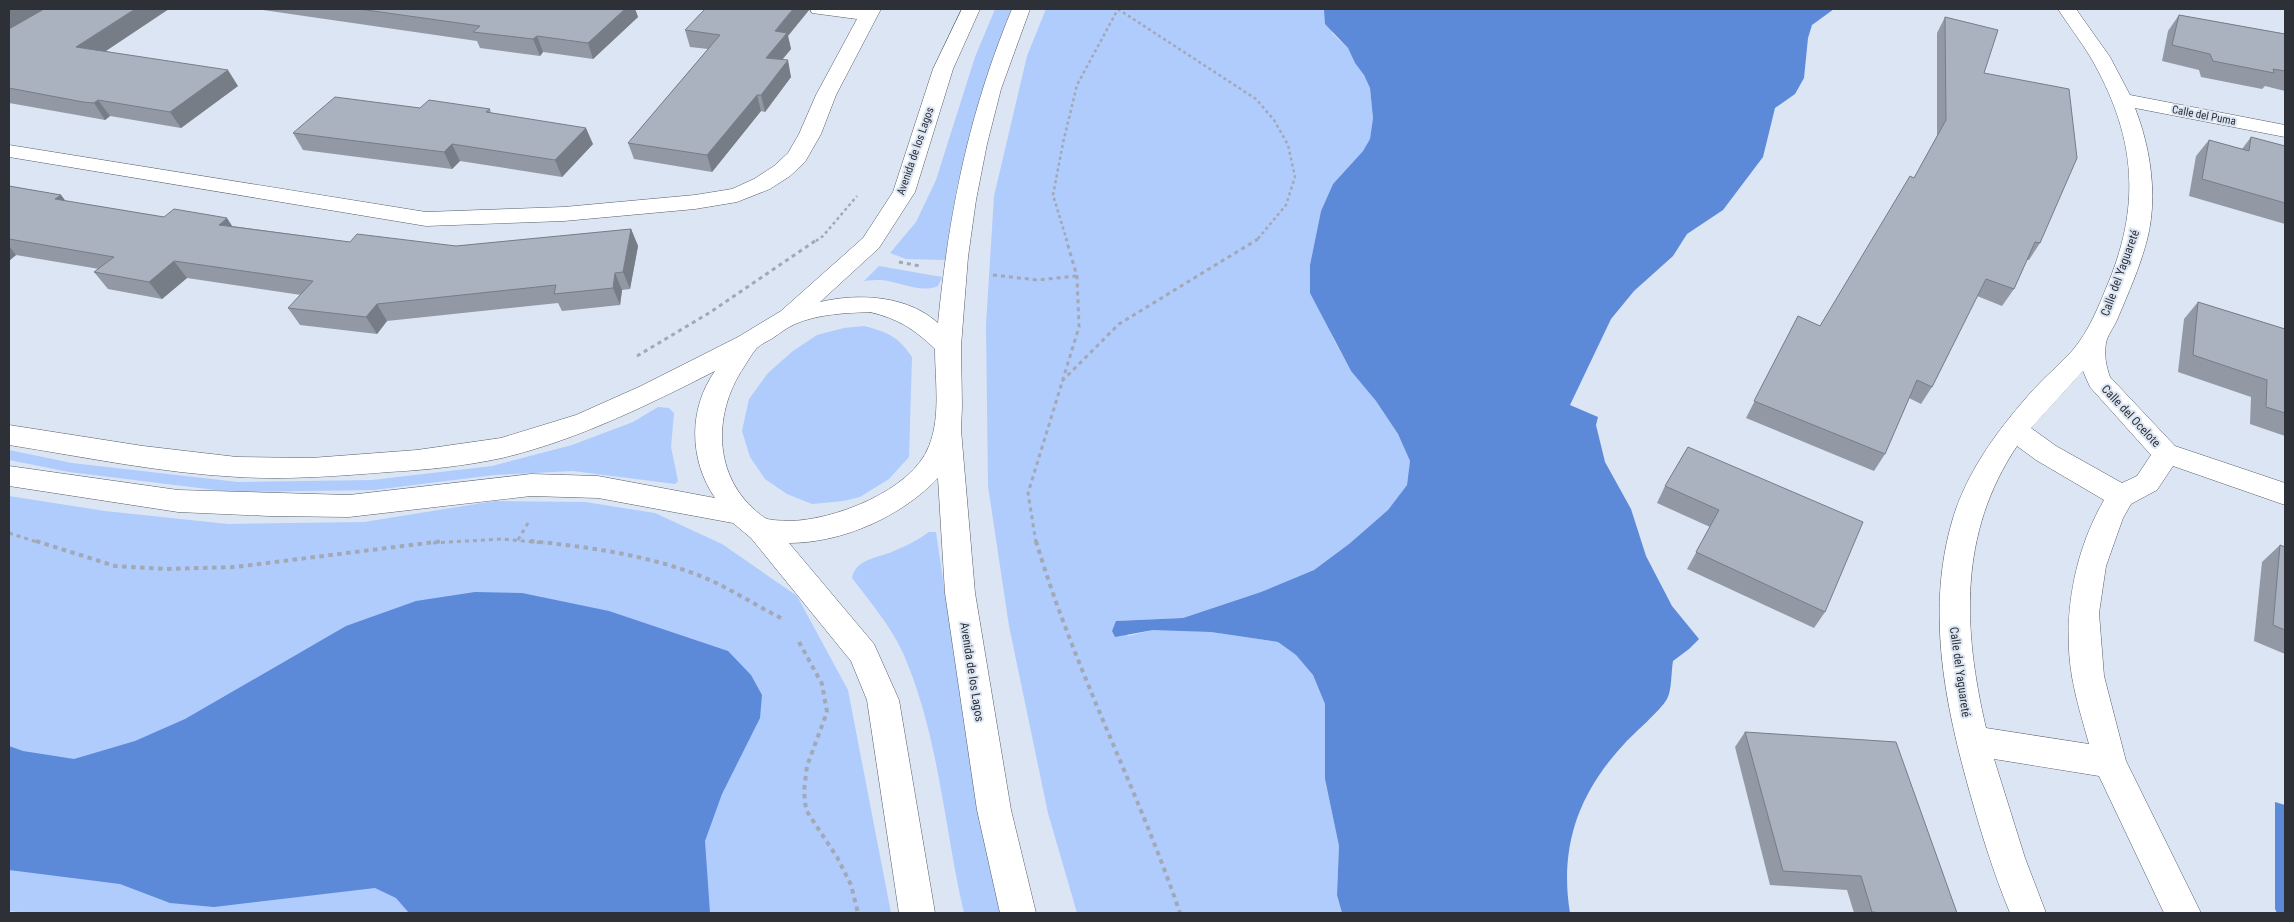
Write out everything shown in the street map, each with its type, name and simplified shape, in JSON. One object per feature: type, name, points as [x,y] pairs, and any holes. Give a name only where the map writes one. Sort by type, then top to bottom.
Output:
[{"type":"street","points":[[9,151],[426,219],[564,214],[694,202],[737,195],[762,184],[782,171],[797,157],[810,134],[826,95],[870,12],[819,9]]},
{"type":"street","name":"Avenida de los Lagos","points":[[788,317],[871,243],[904,192],[943,69],[971,9]]},
{"type":"street","points":[[9,476],[86,489],[178,500],[269,505],[349,506],[531,485],[598,487],[802,532],[847,522],[892,503],[918,482],[938,457],[948,428],[948,346],[960,228],[976,143],[1000,57],[1021,9]]},
{"type":"street","name":"Calle del Yaguareté","points":[[2028,913],[2012,878],[1971,740],[1961,694],[1952,627],[1958,562],[1967,520],[1984,475],[2014,430],[2093,343],[2113,299],[2138,229],[2141,190],[2137,156],[2123,100],[2095,47],[2067,9]]},
{"type":"street","name":"Calle del Puma","points":[[2123,100],[2285,131]]},
{"type":"street","points":[[9,435],[142,456],[237,467],[311,468],[418,460],[501,448],[585,422],[650,393],[748,342],[788,317],[836,306],[870,304],[898,310],[924,324],[948,346]]},
{"type":"street","points":[[748,342],[721,381],[709,415],[708,445],[716,480],[863,652],[883,700],[917,913]]},
{"type":"street","name":"Calle del Ocelote","points":[[2093,343],[2093,365],[2099,381],[2165,453],[2285,494]]},
{"type":"street","points":[[2051,388],[2081,390],[2114,399]]},
{"type":"street","name":"Avenida de los Lagos","points":[[948,428],[960,593],[994,810],[1018,913]]},
{"type":"street","points":[[2014,430],[2046,454],[2121,496]]},
{"type":"street","points":[[2165,453],[2159,468],[2147,483],[2121,496],[2109,517],[2091,566],[2084,613],[2088,676],[2110,763],[2183,913]]},
{"type":"street","points":[[1971,740],[2110,763]]},
{"type":"path","points":[[1062,381],[1119,324],[1259,240],[1286,205],[1295,177],[1288,145],[1274,120],[1256,100],[1118,9],[1078,85],[1063,143],[1054,195],[1077,276],[1079,328],[1062,381],[1028,493],[1034,535],[1051,592],[1090,694],[1169,881],[1180,913]]},
{"type":"path","points":[[632,360],[709,312],[823,236],[862,190]]},
{"type":"path","points":[[9,533],[115,566],[166,569],[235,567],[447,541],[501,539],[572,545],[648,560],[709,580],[786,620]]},
{"type":"path","points":[[796,636],[822,684],[827,712],[807,766],[804,791],[806,810],[837,857],[851,885],[858,913]]},
{"type":"shaded area","points":[[995,9],[1013,9],[992,60],[957,186],[945,260],[906,259],[890,253],[916,222],[936,180],[975,57]]},
{"type":"shaded area","points":[[1046,9],[1324,9],[1333,34],[1348,48],[1370,88],[1373,118],[1370,139],[1363,151],[1333,184],[1321,211],[1310,265],[1324,317],[1334,340],[1351,371],[1376,401],[1398,434],[1410,461],[1407,485],[1388,510],[1349,544],[1314,570],[1261,592],[1183,618],[1116,621],[1128,636],[1153,630],[1175,630],[1211,632],[1278,642],[1296,655],[1313,675],[1325,704],[1325,779],[1339,846],[1337,895],[1342,913],[1077,913],[1048,813],[1009,626],[988,486],[986,325],[994,196],[1027,56]]},
{"type":"shaded area","points":[[879,266],[942,277],[938,286],[924,289],[887,281],[864,281]]},
{"type":"shaded area","points":[[864,326],[891,336],[902,344],[912,357],[909,457],[889,479],[860,497],[843,501],[812,504],[787,494],[765,479],[750,457],[742,431],[749,399],[768,373],[793,351],[817,335],[844,328]]},
{"type":"shaded area","points":[[658,407],[669,408],[674,413],[671,447],[678,481],[675,484],[573,471],[494,475],[374,490],[232,492],[69,472],[9,460],[9,450],[72,463],[238,482],[372,480],[492,466],[572,445],[633,422]]},
{"type":"shaded area","points":[[9,496],[105,511],[228,524],[364,522],[495,501],[585,502],[655,513],[722,544],[797,596],[848,690],[891,913],[27,913],[9,911]]},
{"type":"shaded area","points":[[929,532],[936,532],[966,737],[1004,913],[964,913],[933,749],[915,684],[903,653],[892,633],[852,578],[854,571],[863,563],[903,547]]},
{"type":"water","points":[[1324,9],[1834,9],[1812,25],[1808,38],[1804,78],[1795,94],[1775,108],[1763,157],[1723,210],[1687,234],[1673,256],[1634,291],[1611,319],[1570,405],[1598,417],[1596,425],[1605,462],[1631,509],[1646,556],[1672,606],[1699,639],[1673,661],[1670,691],[1664,704],[1609,762],[1595,781],[1584,801],[1570,843],[1567,865],[1570,913],[1342,913],[1337,895],[1339,846],[1325,779],[1325,704],[1313,675],[1296,655],[1278,642],[1211,632],[1153,630],[1115,637],[1112,631],[1116,621],[1183,618],[1261,592],[1314,570],[1349,544],[1388,510],[1407,485],[1410,461],[1398,434],[1376,401],[1351,371],[1310,293],[1310,265],[1321,211],[1333,184],[1363,151],[1370,139],[1373,118],[1370,88],[1348,48],[1325,24]]},
{"type":"water","points":[[475,592],[522,593],[609,611],[728,651],[751,675],[762,695],[760,718],[722,794],[705,841],[710,913],[409,913],[396,898],[375,888],[214,907],[170,903],[120,884],[9,870],[9,746],[23,751],[74,759],[135,741],[185,719],[346,626],[416,601]]},
{"type":"water","points":[[2275,802],[2285,805],[2285,913],[2277,913],[2275,909]]},
{"type":"building","points":[[44,9],[135,9],[76,47],[228,70],[170,112],[98,100],[94,103],[83,102],[9,88],[9,29]]},
{"type":"building","points":[[359,9],[625,9],[588,43],[537,36],[533,39],[473,32],[480,26]]},
{"type":"building","points":[[705,9],[793,9],[775,31],[787,33],[766,58],[788,60],[761,95],[757,95],[707,155],[628,143],[720,35],[685,30]]},
{"type":"building","points":[[2179,15],[2285,34],[2285,71],[2273,69],[2274,73],[2213,61],[2210,54],[2172,45]]},
{"type":"building","points":[[1945,17],[1998,30],[1984,73],[2069,89],[2077,158],[2040,243],[2035,242],[2014,289],[1986,279],[1932,387],[1917,380],[1885,454],[1754,401],[1798,316],[1820,326],[1910,176],[1914,178],[1946,120]]},
{"type":"building","points":[[335,97],[420,108],[429,100],[490,109],[486,112],[586,128],[555,160],[452,144],[444,152],[293,133]]},
{"type":"building","points":[[2251,137],[2285,146],[2285,203],[2202,179],[2209,140],[2249,151]]},
{"type":"building","points":[[9,186],[61,195],[55,199],[164,217],[174,209],[227,218],[219,225],[350,242],[357,234],[456,246],[631,229],[623,272],[615,273],[613,288],[554,294],[556,285],[377,304],[366,317],[288,308],[313,281],[174,261],[149,282],[94,272],[114,257],[9,239]]},
{"type":"building","points":[[2198,302],[2285,329],[2285,413],[2266,407],[2267,380],[2193,355]]},
{"type":"building","points":[[1688,447],[1863,522],[1825,612],[1696,552],[1719,510],[1665,486]]},
{"type":"building","points":[[2280,545],[2285,547],[2285,630],[2273,625]]},
{"type":"building","points":[[1745,732],[1896,742],[1957,913],[1872,912],[1861,876],[1783,871]]}]
